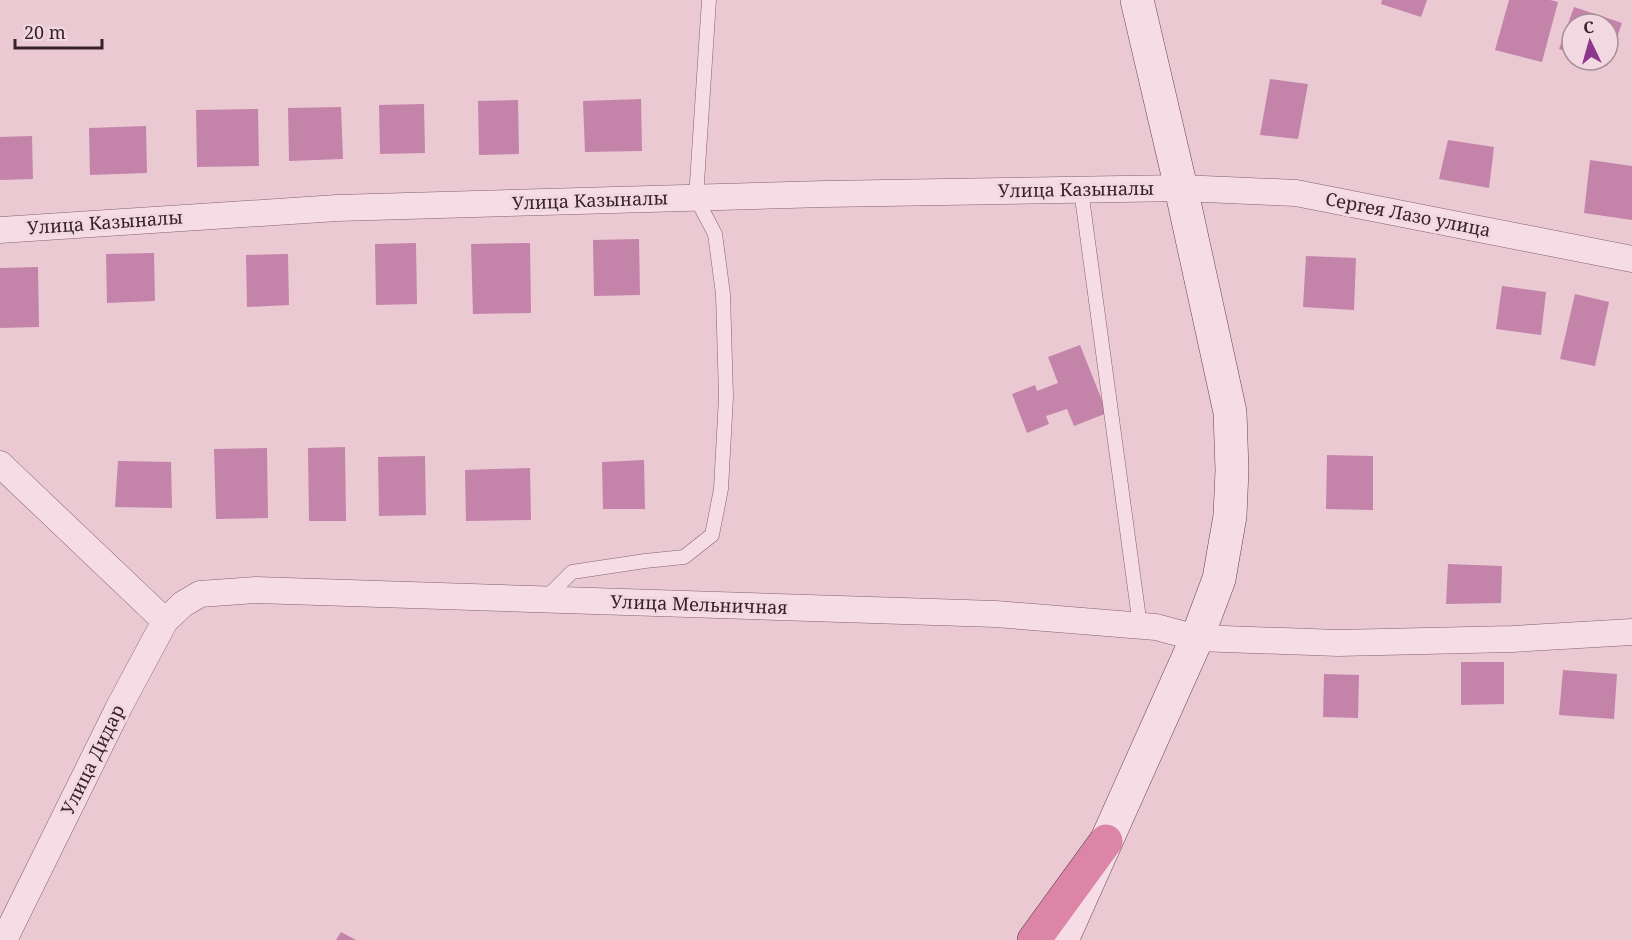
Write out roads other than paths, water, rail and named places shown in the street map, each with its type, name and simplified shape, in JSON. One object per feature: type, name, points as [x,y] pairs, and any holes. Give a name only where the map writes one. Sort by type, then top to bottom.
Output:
[{"type":"highway","points":[[1034,940],[1106,841]]},
{"type":"main road","points":[[1062,940],[1197,638],[1219,579],[1230,516],[1232,470],[1230,412],[1137,0]]},
{"type":"street","name":"Улица Казыналы","points":[[0,230],[338,208],[1181,188]]},
{"type":"street","name":"Сергея Лазо улица","points":[[1181,188],[1296,193],[1632,259]]},
{"type":"street","points":[[0,464],[165,621]]},
{"type":"street","name":"Улица Мельничная","points":[[200,594],[256,590],[996,614],[1156,627],[1197,638],[1338,643],[1512,639],[1632,632]]},
{"type":"street","name":"Улица Дидар","points":[[4,940],[119,707],[165,621],[183,604],[200,594]]},
{"type":"lane","points":[[544,600],[572,572],[684,557],[712,535],[722,477],[726,397],[723,294],[715,234],[696,198],[709,0]]},
{"type":"lane","points":[[1081,190],[1140,626]]}]
